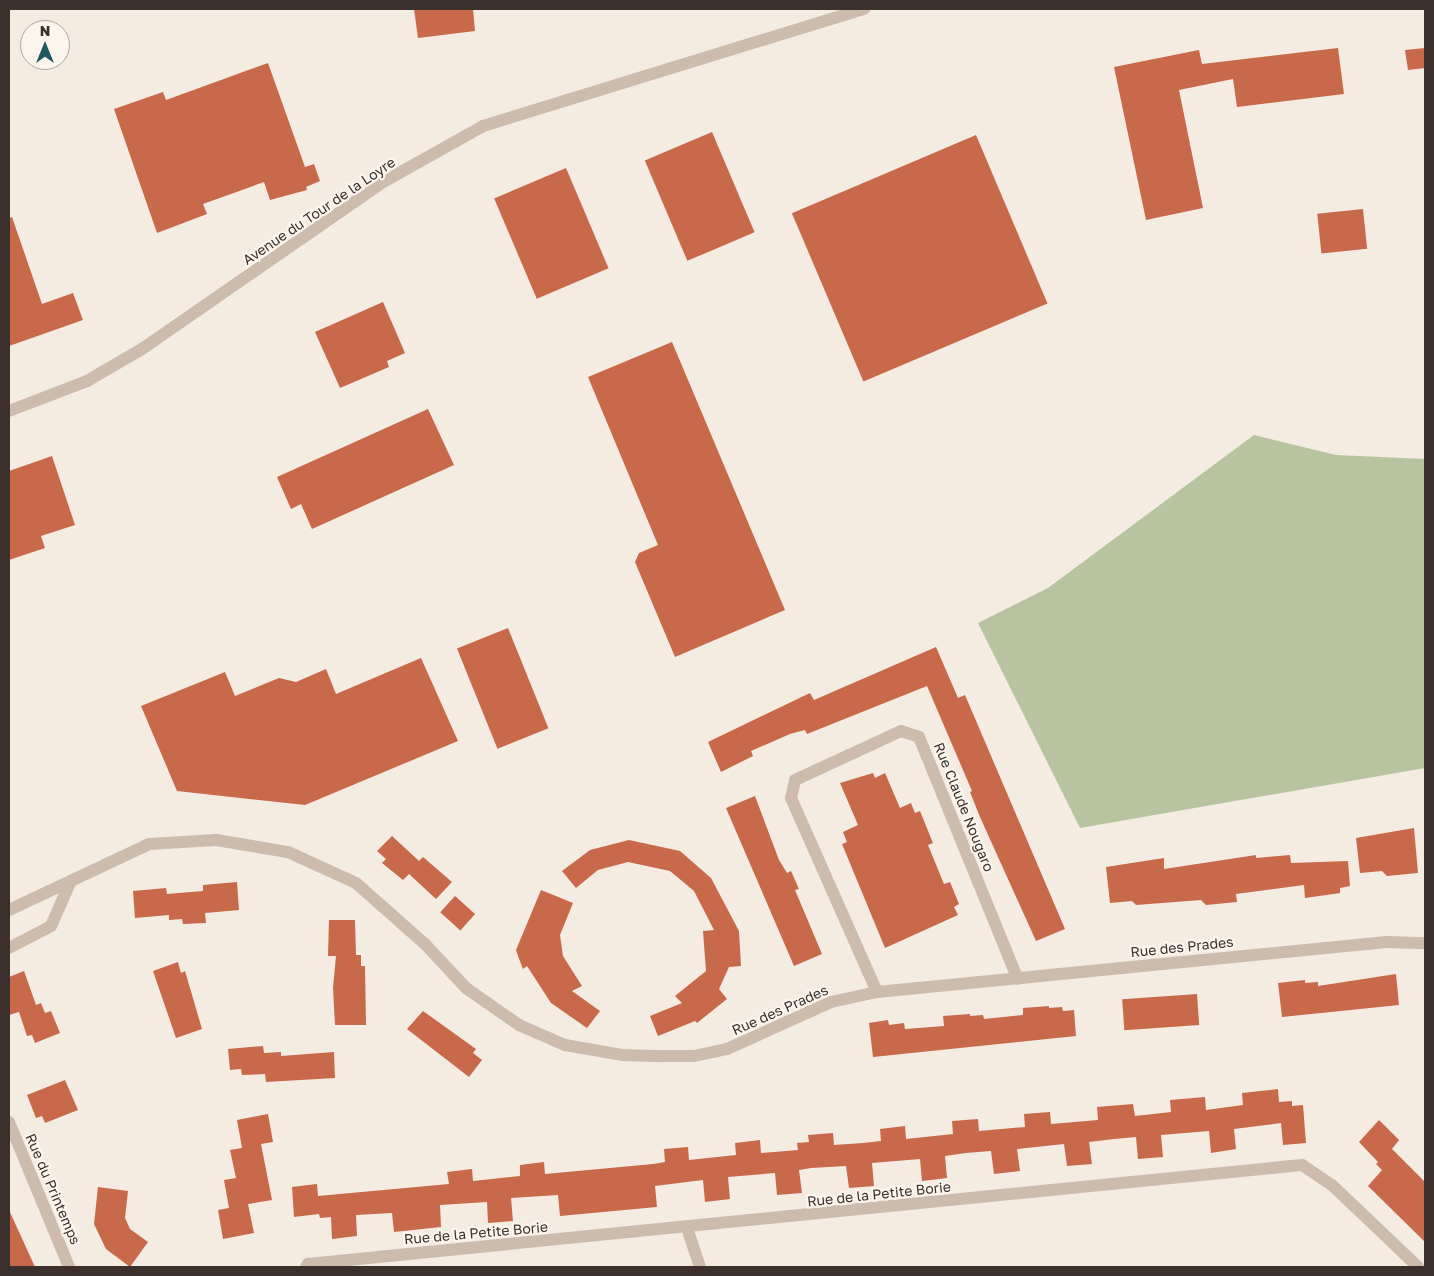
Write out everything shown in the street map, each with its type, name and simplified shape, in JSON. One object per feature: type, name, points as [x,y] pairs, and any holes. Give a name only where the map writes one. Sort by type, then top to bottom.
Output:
[{"type":"street","name":"Avenue du Tour de la Loyre","points":[[9,411],[87,381],[142,350],[385,181],[483,126],[864,9]]},
{"type":"street","name":"Rue Claude Nougaro","points":[[877,992],[791,798],[795,780],[900,731],[919,737],[1018,979]]},
{"type":"street","name":"Rue des Prades","points":[[9,910],[70,883],[149,844],[216,840],[288,852],[356,883],[425,944],[466,988],[519,1025],[565,1045],[623,1055],[694,1056],[728,1049],[831,1002],[877,992],[1387,942],[1425,943]]},
{"type":"street","points":[[9,948],[51,926],[70,883]]},
{"type":"street","name":"Rue du Printemps","points":[[9,1122],[69,1267]]},
{"type":"street","name":"Rue de la Petite Borie","points":[[306,1267],[318,1263],[687,1228],[1302,1165],[1332,1184],[1418,1267]]},
{"type":"street","points":[[687,1228],[700,1267]]},
{"type":"green space","points":[[1254,435],[1336,455],[1425,459],[1425,768],[1080,828],[978,623],[1048,588]]},
{"type":"building","points":[[414,9],[473,9],[475,31],[418,38]]},
{"type":"building","points":[[1338,48],[1344,94],[1237,107],[1233,79],[1179,90],[1203,208],[1146,220],[1114,67],[1199,50],[1202,64]]},
{"type":"building","points":[[1425,48],[1425,68],[1408,70],[1405,50]]},
{"type":"building","points":[[268,63],[305,167],[314,164],[320,181],[306,187],[307,190],[270,200],[264,182],[203,204],[207,214],[157,233],[114,109],[163,92],[166,100]]},
{"type":"building","points":[[712,132],[755,232],[687,261],[645,161]]},
{"type":"building","points":[[976,135],[1048,303],[863,382],[792,213]]},
{"type":"building","points":[[566,168],[609,268],[537,299],[494,198]]},
{"type":"building","points":[[1363,209],[1367,249],[1321,254],[1317,214]]},
{"type":"building","points":[[12,217],[42,304],[73,293],[83,320],[9,346],[9,218]]},
{"type":"building","points":[[383,302],[405,353],[387,361],[389,367],[340,388],[315,332]]},
{"type":"building","points":[[672,342],[785,610],[675,657],[635,562],[639,553],[658,545],[588,377]]},
{"type":"building","points":[[428,409],[454,465],[312,529],[301,504],[291,509],[277,477]]},
{"type":"building","points":[[52,456],[75,525],[41,536],[45,548],[9,560],[9,471]]},
{"type":"building","points":[[508,628],[548,728],[497,749],[457,649]]},
{"type":"building","points":[[936,647],[958,698],[965,695],[1065,929],[1036,941],[980,817],[970,792],[972,791],[927,686],[807,734],[805,730],[790,734],[751,751],[753,756],[721,772],[708,742],[810,693],[814,700]]},
{"type":"building","points":[[421,658],[458,741],[305,805],[177,791],[141,706],[225,672],[235,696],[279,678],[296,682],[326,669],[336,694]]},
{"type":"building","points":[[873,773],[875,778],[885,773],[900,808],[911,803],[915,813],[920,811],[933,843],[928,845],[944,884],[950,882],[959,904],[954,907],[958,915],[885,948],[842,844],[847,842],[843,832],[858,825],[840,783]]},
{"type":"building","points":[[755,796],[779,860],[787,873],[791,871],[799,889],[795,890],[822,954],[794,966],[726,808]]},
{"type":"building","points":[[1414,828],[1418,873],[1387,876],[1382,871],[1360,873],[1356,838]]},
{"type":"building","points":[[392,836],[419,861],[423,857],[452,882],[436,899],[409,874],[403,880],[382,863],[386,859],[377,851]]},
{"type":"building","points":[[629,840],[680,851],[711,878],[739,931],[741,966],[729,967],[719,989],[727,999],[697,1023],[695,1021],[658,1036],[650,1016],[682,1003],[675,996],[706,971],[703,931],[714,930],[694,891],[670,871],[628,862],[598,870],[576,888],[562,871],[590,850]]},
{"type":"building","points":[[1256,855],[1256,858],[1290,855],[1291,863],[1348,861],[1350,886],[1340,888],[1340,893],[1305,898],[1304,885],[1236,894],[1237,902],[1206,905],[1201,900],[1136,905],[1132,901],[1110,903],[1106,867],[1164,858],[1164,869]]},
{"type":"building","points":[[237,882],[239,910],[205,913],[206,923],[183,924],[182,919],[169,920],[169,915],[135,918],[133,891],[166,888],[167,894],[203,891],[203,885]]},
{"type":"building","points":[[541,890],[573,903],[560,935],[563,956],[582,986],[572,991],[600,1011],[587,1028],[551,1003],[527,966],[523,969],[516,950]]},
{"type":"building","points":[[455,896],[475,914],[460,930],[440,912]]},
{"type":"building","points":[[329,920],[355,920],[356,955],[361,955],[361,966],[365,966],[366,1025],[335,1025],[333,988],[336,956],[328,956]]},
{"type":"building","points":[[178,962],[181,973],[185,971],[202,1029],[176,1038],[153,971]]},
{"type":"building","points":[[24,971],[36,1005],[41,1003],[45,1013],[51,1011],[60,1033],[35,1043],[32,1035],[27,1036],[19,1012],[9,1015],[9,977]]},
{"type":"building","points":[[1396,974],[1399,1005],[1282,1017],[1278,983],[1305,980],[1305,983],[1318,982],[1318,986]]},
{"type":"building","points":[[1197,994],[1199,1025],[1124,1030],[1122,999]]},
{"type":"building","points":[[1049,1006],[1049,1008],[1062,1007],[1063,1011],[1074,1010],[1076,1036],[873,1057],[869,1023],[888,1020],[889,1025],[904,1023],[905,1029],[944,1026],[943,1016],[970,1014],[970,1016],[983,1015],[984,1019],[1023,1015],[1023,1008]]},
{"type":"building","points":[[423,1011],[476,1049],[473,1053],[482,1060],[469,1077],[407,1029]]},
{"type":"building","points":[[263,1046],[264,1053],[281,1052],[281,1056],[334,1052],[335,1078],[266,1082],[265,1074],[242,1075],[241,1069],[230,1070],[228,1049]]},
{"type":"building","points":[[65,1080],[78,1110],[45,1123],[42,1116],[36,1118],[27,1095]]},
{"type":"building","points":[[1278,1089],[1279,1102],[1292,1101],[1292,1106],[1303,1105],[1306,1143],[1283,1145],[1281,1123],[1234,1129],[1236,1149],[1211,1153],[1209,1131],[1161,1135],[1163,1157],[1138,1159],[1136,1137],[1114,1139],[1089,1142],[1092,1164],[1067,1166],[1064,1144],[1017,1149],[1020,1171],[994,1174],[991,1151],[966,1153],[945,1156],[947,1178],[922,1181],[920,1159],[872,1163],[874,1186],[849,1188],[846,1166],[811,1168],[799,1170],[802,1193],[777,1195],[775,1173],[728,1177],[730,1199],[705,1202],[703,1180],[655,1186],[657,1207],[560,1216],[558,1195],[511,1198],[513,1221],[488,1223],[487,1202],[440,1205],[441,1227],[394,1232],[392,1213],[356,1215],[357,1236],[332,1239],[331,1217],[320,1218],[319,1214],[294,1217],[292,1187],[317,1184],[318,1196],[449,1184],[447,1172],[472,1169],[473,1181],[520,1176],[520,1165],[544,1162],[545,1174],[653,1164],[665,1162],[664,1149],[688,1147],[689,1160],[736,1155],[735,1143],[760,1140],[761,1153],[798,1150],[797,1143],[809,1142],[808,1135],[833,1133],[834,1145],[863,1143],[881,1141],[880,1129],[905,1126],[906,1139],[953,1134],[952,1121],[978,1119],[979,1131],[1025,1127],[1024,1114],[1050,1112],[1051,1124],[1098,1120],[1097,1107],[1133,1104],[1135,1116],[1171,1112],[1170,1100],[1205,1097],[1206,1110],[1243,1105],[1242,1093]]},
{"type":"building","points":[[268,1114],[273,1142],[261,1144],[272,1200],[248,1204],[254,1233],[223,1239],[218,1210],[229,1208],[224,1180],[236,1178],[230,1150],[242,1148],[237,1120]]},
{"type":"building","points":[[1379,1120],[1399,1140],[1392,1149],[1425,1182],[1425,1242],[1368,1186],[1382,1170],[1376,1164],[1378,1162],[1359,1142]]},
{"type":"building","points":[[98,1187],[128,1191],[125,1218],[130,1229],[148,1242],[130,1267],[106,1249],[94,1224]]},
{"type":"building","points":[[9,1210],[35,1267],[9,1267]]}]
